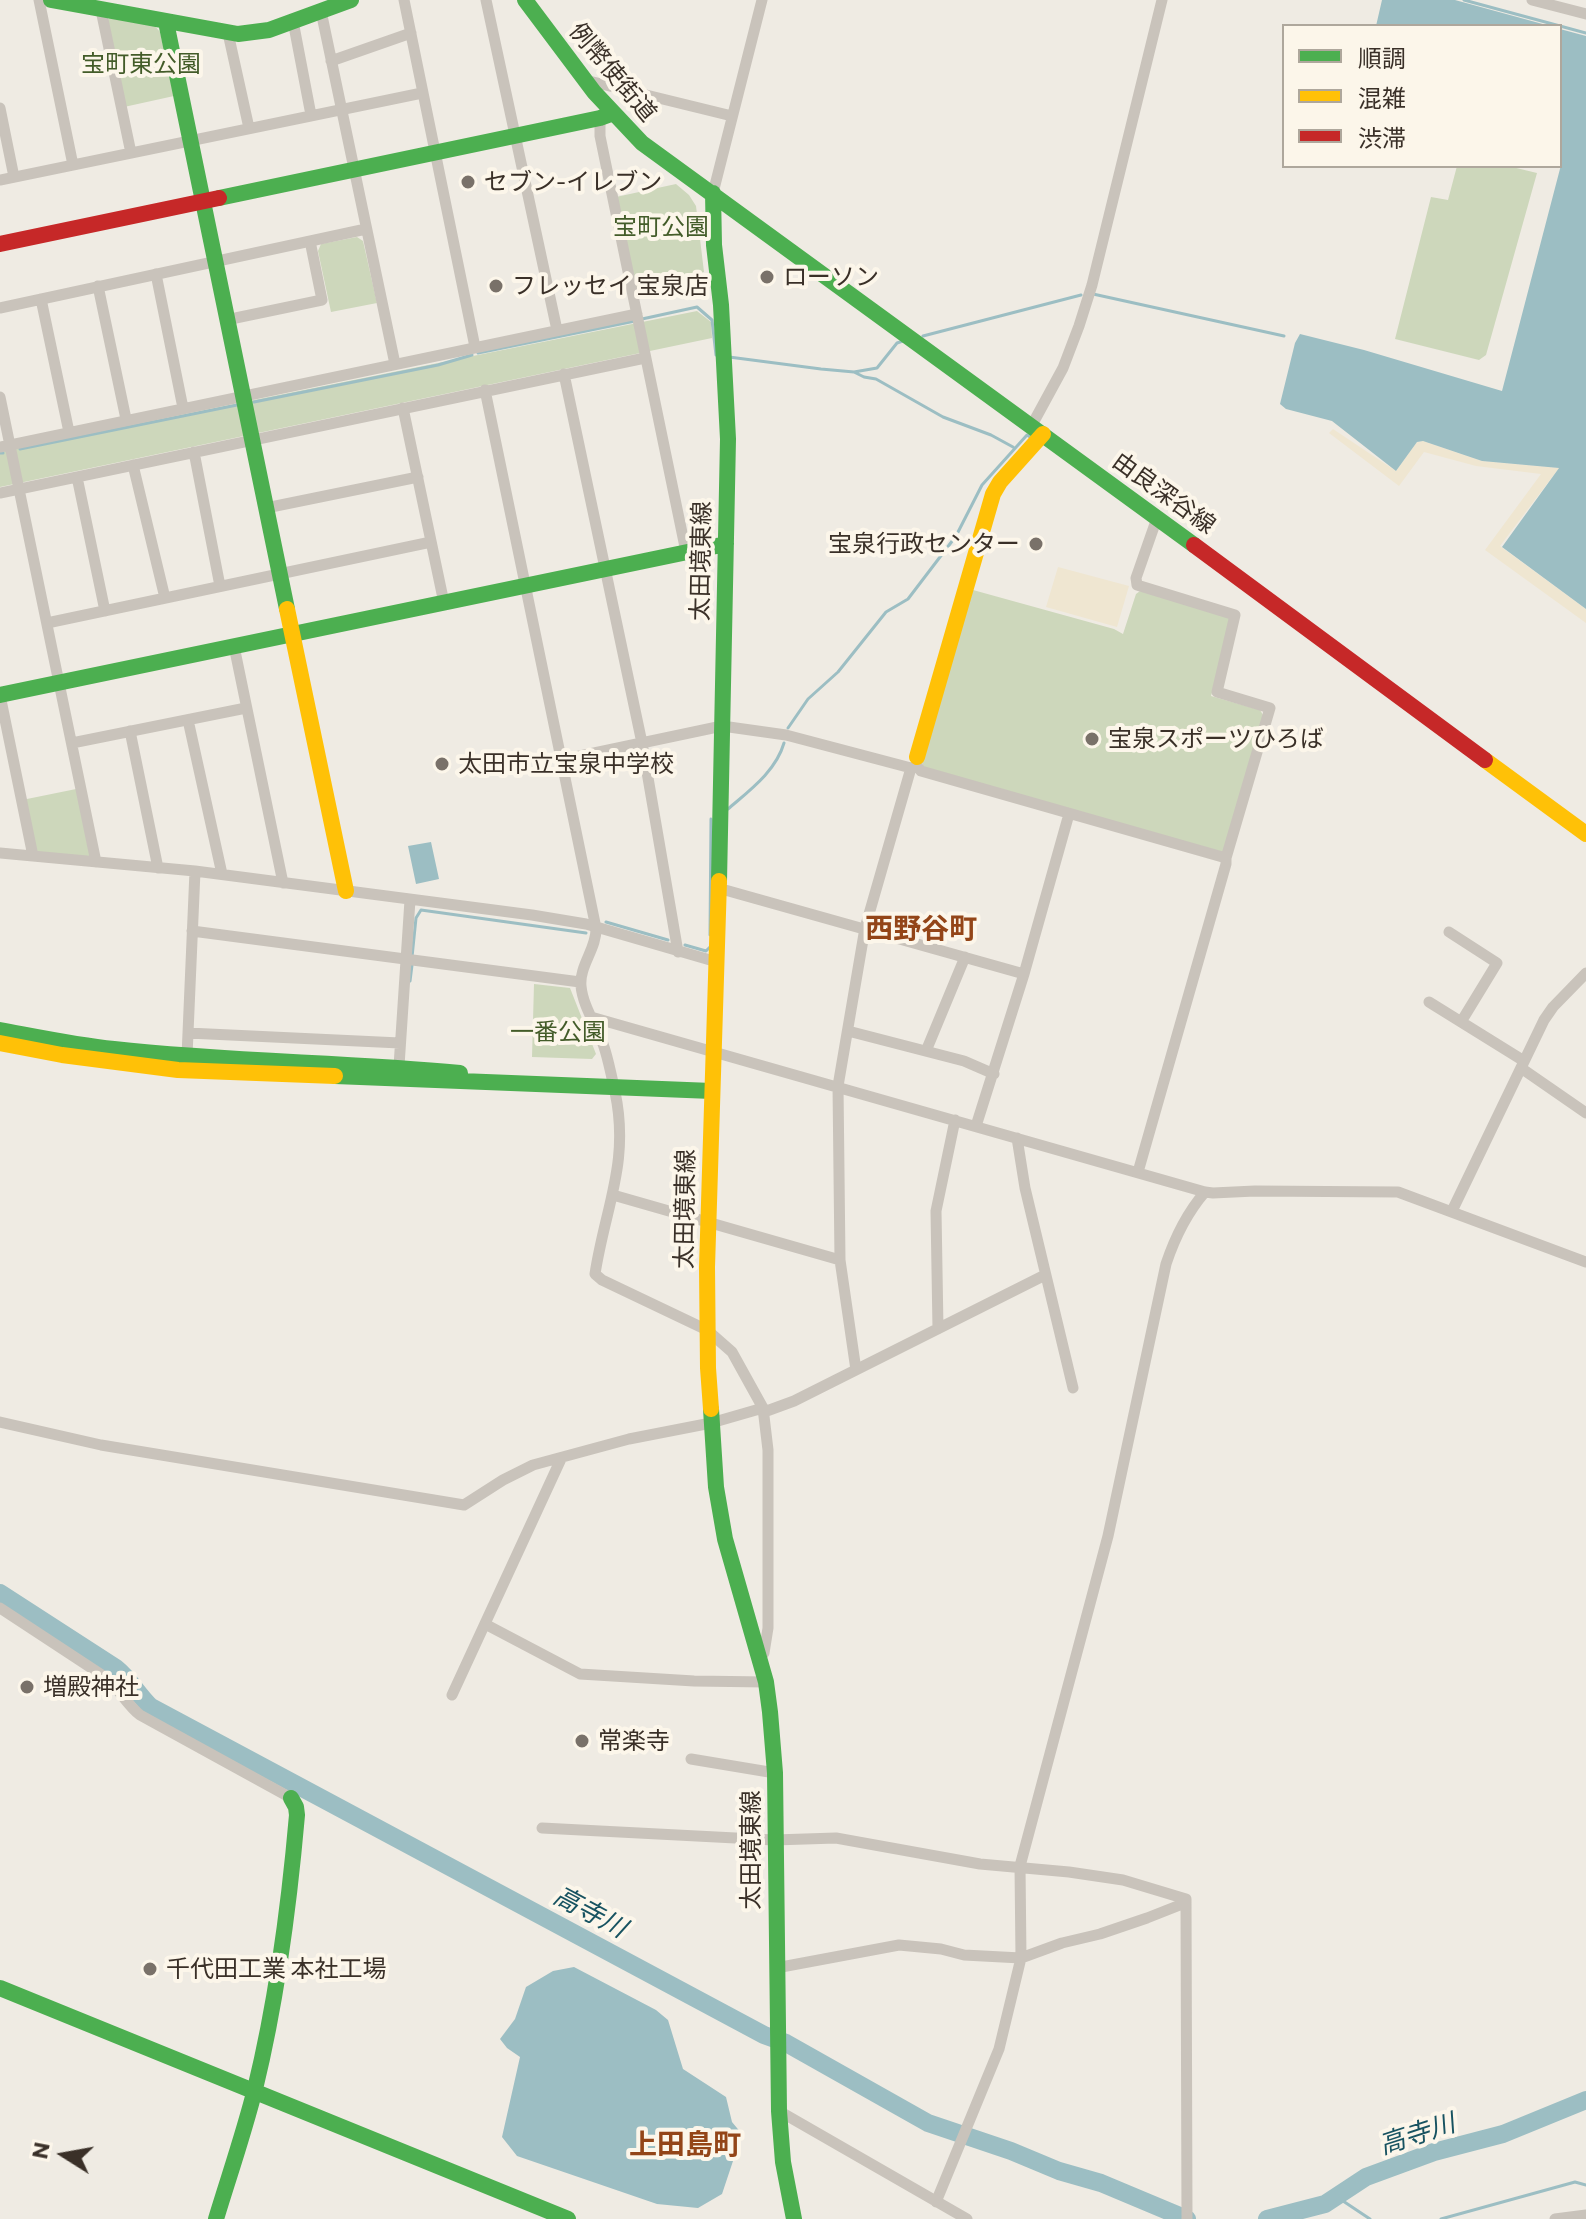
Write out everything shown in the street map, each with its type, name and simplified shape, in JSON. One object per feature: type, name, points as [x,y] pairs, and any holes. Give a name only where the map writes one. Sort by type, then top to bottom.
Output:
[{"type":"street","points":[[39,0],[73,165]]},
{"type":"street","points":[[51,0],[228,33],[254,33],[351,0]]},
{"type":"street","points":[[404,0],[475,347]]},
{"type":"street","points":[[486,0],[557,330]]},
{"type":"street","name":"例幣使街道","points":[[525,0],[605,116],[713,193]]},
{"type":"street","points":[[713,193],[762,0]]},
{"type":"street","points":[[856,1370],[840,1260],[838,1086],[865,928],[993,494],[1038,430],[1079,326],[1092,285],[1162,0]]},
{"type":"street","points":[[1532,0],[1586,14]]},
{"type":"street","points":[[101,10],[131,153]]},
{"type":"street","points":[[321,11],[395,364]]},
{"type":"street","points":[[293,21],[311,115]]},
{"type":"street","points":[[166,22],[346,891]]},
{"type":"street","points":[[228,33],[249,128]]},
{"type":"street","points":[[331,61],[411,33]]},
{"type":"street","points":[[583,80],[732,116]]},
{"type":"street","points":[[0,180],[422,93]]},
{"type":"street","points":[[0,108],[14,177]]},
{"type":"street","points":[[0,244],[605,116],[600,136],[686,552]]},
{"type":"street","name":"由良深谷線","points":[[713,193],[1586,834]]},
{"type":"street","name":"太田境東線","points":[[713,193],[728,439],[707,1330],[716,1487],[725,1539],[766,1682],[770,1712],[775,1773],[779,2111],[783,2162],[794,2219]]},
{"type":"street","points":[[0,308],[366,229]]},
{"type":"street","points":[[226,320],[322,300],[310,241]]},
{"type":"street","points":[[156,274],[183,408]]},
{"type":"street","points":[[98,286],[126,419]]},
{"type":"street","points":[[41,299],[69,432]]},
{"type":"street","points":[[5,446],[637,314]]},
{"type":"street","points":[[0,493],[645,358]]},
{"type":"street","points":[[564,374],[642,743],[678,952]]},
{"type":"street","points":[[485,390],[596,928],[597,938],[580,982],[605,1050],[609,1088],[621,1143],[595,1274],[707,1330],[732,1352],[764,1410],[768,1450],[768,1628],[764,1653],[758,1659]]},
{"type":"street","points":[[0,397],[5,446],[18,489],[96,862]]},
{"type":"street","points":[[403,408],[444,603]]},
{"type":"street","points":[[194,452],[220,586]]},
{"type":"street","points":[[133,465],[165,598]]},
{"type":"street","points":[[77,477],[105,611]]},
{"type":"street","points":[[266,508],[418,477]]},
{"type":"street","points":[[1138,1172],[1270,708],[1217,692],[1235,615],[1137,585],[1136,578],[1157,518]]},
{"type":"street","points":[[47,623],[431,542]]},
{"type":"street","points":[[33,856],[6,753],[0,695],[726,544]]},
{"type":"street","points":[[234,646],[283,883]]},
{"type":"street","points":[[72,743],[246,708]]},
{"type":"street","points":[[188,720],[222,874]]},
{"type":"street","points":[[561,760],[722,726],[786,735],[915,764],[921,771],[1226,858]]},
{"type":"street","points":[[130,731],[158,868]]},
{"type":"street","points":[[976,1126],[1024,974],[1069,814]]},
{"type":"street","points":[[0,853],[222,874],[532,915],[586,924],[717,962]]},
{"type":"street","points":[[187,1056],[195,871]]},
{"type":"street","points":[[718,888],[1024,974]]},
{"type":"street","points":[[399,1066],[410,900]]},
{"type":"street","points":[[192,931],[580,982]]},
{"type":"street","points":[[1449,932],[1497,963],[1461,1022]]},
{"type":"street","points":[[926,1051],[965,957]]},
{"type":"street","points":[[1452,1211],[1553,1007],[1586,973]]},
{"type":"street","points":[[1429,1002],[1523,1065],[1586,1113]]},
{"type":"street","points":[[591,1017],[1205,1192],[1398,1192],[1584,1262],[1586,1249]]},
{"type":"street","points":[[0,1030],[95,1047],[187,1056],[399,1066],[609,1088]]},
{"type":"street","points":[[848,1031],[964,1061],[994,1074]]},
{"type":"street","points":[[188,1033],[400,1043]]},
{"type":"street","points":[[0,1043],[62,1055],[178,1070],[712,1091]]},
{"type":"street","points":[[938,1329],[936,1211],[955,1120]]},
{"type":"street","points":[[1017,1138],[1025,1188],[1073,1388]]},
{"type":"street","points":[[936,2202],[999,2049],[1021,1958],[1020,1866],[1108,1536],[1166,1264],[1179,1229],[1205,1192]]},
{"type":"street","points":[[613,1195],[840,1260]]},
{"type":"street","points":[[0,1422],[101,1445],[464,1505],[533,1465],[794,1401],[1045,1275]]},
{"type":"street","points":[[452,1695],[561,1459]]},
{"type":"street","points":[[0,1608],[105,1677],[140,1715],[291,1798],[296,1807],[292,1882],[277,1987],[255,2091],[216,2219]]},
{"type":"street","points":[[485,1624],[580,1674],[766,1682]]},
{"type":"street","points":[[691,1759],[775,1773]]},
{"type":"street","points":[[542,1828],[774,1840],[836,1838],[980,1864],[1020,1866],[1123,1880],[1186,1899],[1187,2216]]},
{"type":"street","points":[[776,1968],[899,1945],[941,1949],[964,1955],[1021,1958],[1136,1922],[1185,1903]]},
{"type":"street","points":[[0,1988],[568,2219]]},
{"type":"street","points":[[779,2111],[967,2219]]},
{"type":"street","points":[[1555,2219],[1586,2215]]},
{"type":"green space","name":"宝町東公園","points":[[111,16],[154,25],[160,32],[174,96],[124,107],[107,21]]},
{"type":"green space","points":[[1456,168],[1516,168],[1537,173],[1486,355],[1479,360],[1395,339],[1431,197],[1448,200]]},
{"type":"green space","name":"宝町公園","points":[[676,184],[696,206],[704,272],[636,288],[616,197]]},
{"type":"green space","points":[[357,237],[363,241],[377,303],[331,312],[318,251],[321,244]]},
{"type":"green space","points":[[697,311],[711,322],[712,338],[0,487],[0,451]]},
{"type":"green space","name":"宝泉スポーツひろば","points":[[973,590],[1123,634],[1136,594],[1140,591],[1230,618],[1232,622],[1211,696],[1260,710],[1263,715],[1224,851],[1220,853],[924,768],[922,762]]},
{"type":"green space","points":[[81,788],[96,862],[33,856],[22,800]]},
{"type":"green space","name":"一番公園","points":[[534,984],[570,988],[596,1054],[592,1059],[532,1057]]},
{"type":"shaded area","points":[[1333,429],[1396,471],[1417,442],[1423,441],[1482,461],[1559,468],[1500,546],[1586,609],[1586,623],[1485,550],[1541,474],[1476,466],[1424,452],[1399,486],[1329,433]]},
{"type":"shaded area","points":[[1058,567],[1129,586],[1117,627],[1046,607]]},
{"type":"water","points":[[1382,0],[1455,0],[1543,24],[1376,24]]},
{"type":"water","points":[[1562,30],[1586,36],[1586,609],[1502,547],[1559,468],[1482,461],[1423,441],[1417,442],[1396,471],[1332,421],[1286,409],[1280,404],[1300,334],[1502,391],[1562,168]]},
{"type":"water","points":[[431,842],[439,879],[416,884],[408,846]]},
{"type":"water","points":[[574,1967],[656,2010],[668,2020],[683,2069],[726,2097],[732,2122],[742,2134],[722,2194],[698,2208],[657,2204],[517,2156],[502,2137],[520,2057],[500,2039],[515,2019],[526,1987],[553,1971]]},
{"type":"waterway","points":[[1464,0],[1553,24]]},
{"type":"waterway","points":[[1562,27],[1586,33]]},
{"type":"waterway","points":[[1093,294],[1284,336]]},
{"type":"waterway","points":[[923,336],[1081,295]]},
{"type":"waterway","points":[[642,319],[697,307],[712,320],[717,355]]},
{"type":"waterway","points":[[478,353],[635,321]]},
{"type":"waterway","points":[[729,357],[854,372],[877,368],[897,343],[903,341]]},
{"type":"waterway","points":[[254,402],[438,365],[472,355]]},
{"type":"waterway","points":[[854,372],[876,379],[943,417],[1013,447]]},
{"type":"waterway","points":[[20,449],[237,405]]},
{"type":"waterway","points":[[788,728],[808,699],[838,672],[886,612],[908,599],[956,536],[982,485],[1027,435],[1033,439]]},
{"type":"waterway","points":[[728,809],[769,771],[784,743]]},
{"type":"waterway","points":[[710,935],[711,819]]},
{"type":"waterway","points":[[412,957],[416,918],[421,910],[586,933]]},
{"type":"waterway","points":[[606,922],[668,940]]},
{"type":"waterway","points":[[685,945],[706,951],[710,947]]},
{"type":"waterway","points":[[410,981],[412,965]]},
{"type":"waterway","name":"高寺川","points":[[0,1593],[116,1668],[151,1707],[764,2035],[786,2043],[928,2123],[1059,2171],[1101,2183],[1187,2219]]},
{"type":"waterway","name":"高寺川","points":[[1267,2219],[1325,2204],[1366,2177],[1434,2152],[1503,2134],[1586,2100]]},
{"type":"waterway","points":[[1441,2219],[1575,2182],[1586,2185]]},
{"type":"waterway","points":[[1337,2197],[1370,2219]]},
{"type":"traffic: fast","points":[[51,0],[238,34],[269,30],[351,0]]},
{"type":"traffic: fast","points":[[525,0],[594,92],[642,143],[1194,545]]},
{"type":"traffic: fast","points":[[166,22],[287,609]]},
{"type":"traffic: fast","points":[[219,198],[611,114]]},
{"type":"traffic: fast","points":[[713,193],[728,439],[719,881]]},
{"type":"traffic: fast","points":[[0,695],[726,544]]},
{"type":"traffic: fast","points":[[0,1030],[157,1053],[460,1073]]},
{"type":"traffic: fast","points":[[335,1076],[712,1091]]},
{"type":"traffic: fast","points":[[711,1409],[716,1487],[725,1539],[766,1682],[770,1712],[775,1773],[779,2111],[783,2162],[794,2219]]},
{"type":"traffic: fast","points":[[216,2219],[255,2089],[276,1987],[297,1815],[291,1798]]},
{"type":"traffic: fast","points":[[0,1988],[568,2219]]},
{"type":"traffic: slow","points":[[917,757],[993,494],[1043,434]]},
{"type":"traffic: slow","points":[[287,609],[346,891]]},
{"type":"traffic: slow","points":[[1485,760],[1586,834]]},
{"type":"traffic: slow","points":[[711,1409],[707,1267],[719,881]]},
{"type":"traffic: slow","points":[[0,1043],[62,1055],[178,1070],[335,1076]]},
{"type":"traffic: jam","points":[[0,244],[219,198]]},
{"type":"traffic: jam","points":[[1194,545],[1485,760]]},
{"type":"place","name":"セブン-イレブン","points":[[468,182]]},
{"type":"place","name":"ローソン","points":[[767,277]]},
{"type":"place","name":"フレッセイ 宝泉店","points":[[496,286]]},
{"type":"place","name":"宝泉行政センター","points":[[1036,544]]},
{"type":"place","name":"宝泉スポーツひろば","points":[[1092,739]]},
{"type":"place","name":"太田市立宝泉中学校","points":[[442,764]]},
{"type":"place","name":"増殿神社","points":[[27,1687]]},
{"type":"place","name":"常楽寺","points":[[582,1741]]},
{"type":"place","name":"千代田工業 本社工場","points":[[150,1969]]},
{"type":"district","name":"西野谷町","points":[[921,929]]},
{"type":"district","name":"上田島町","points":[[685,2145]]}]
